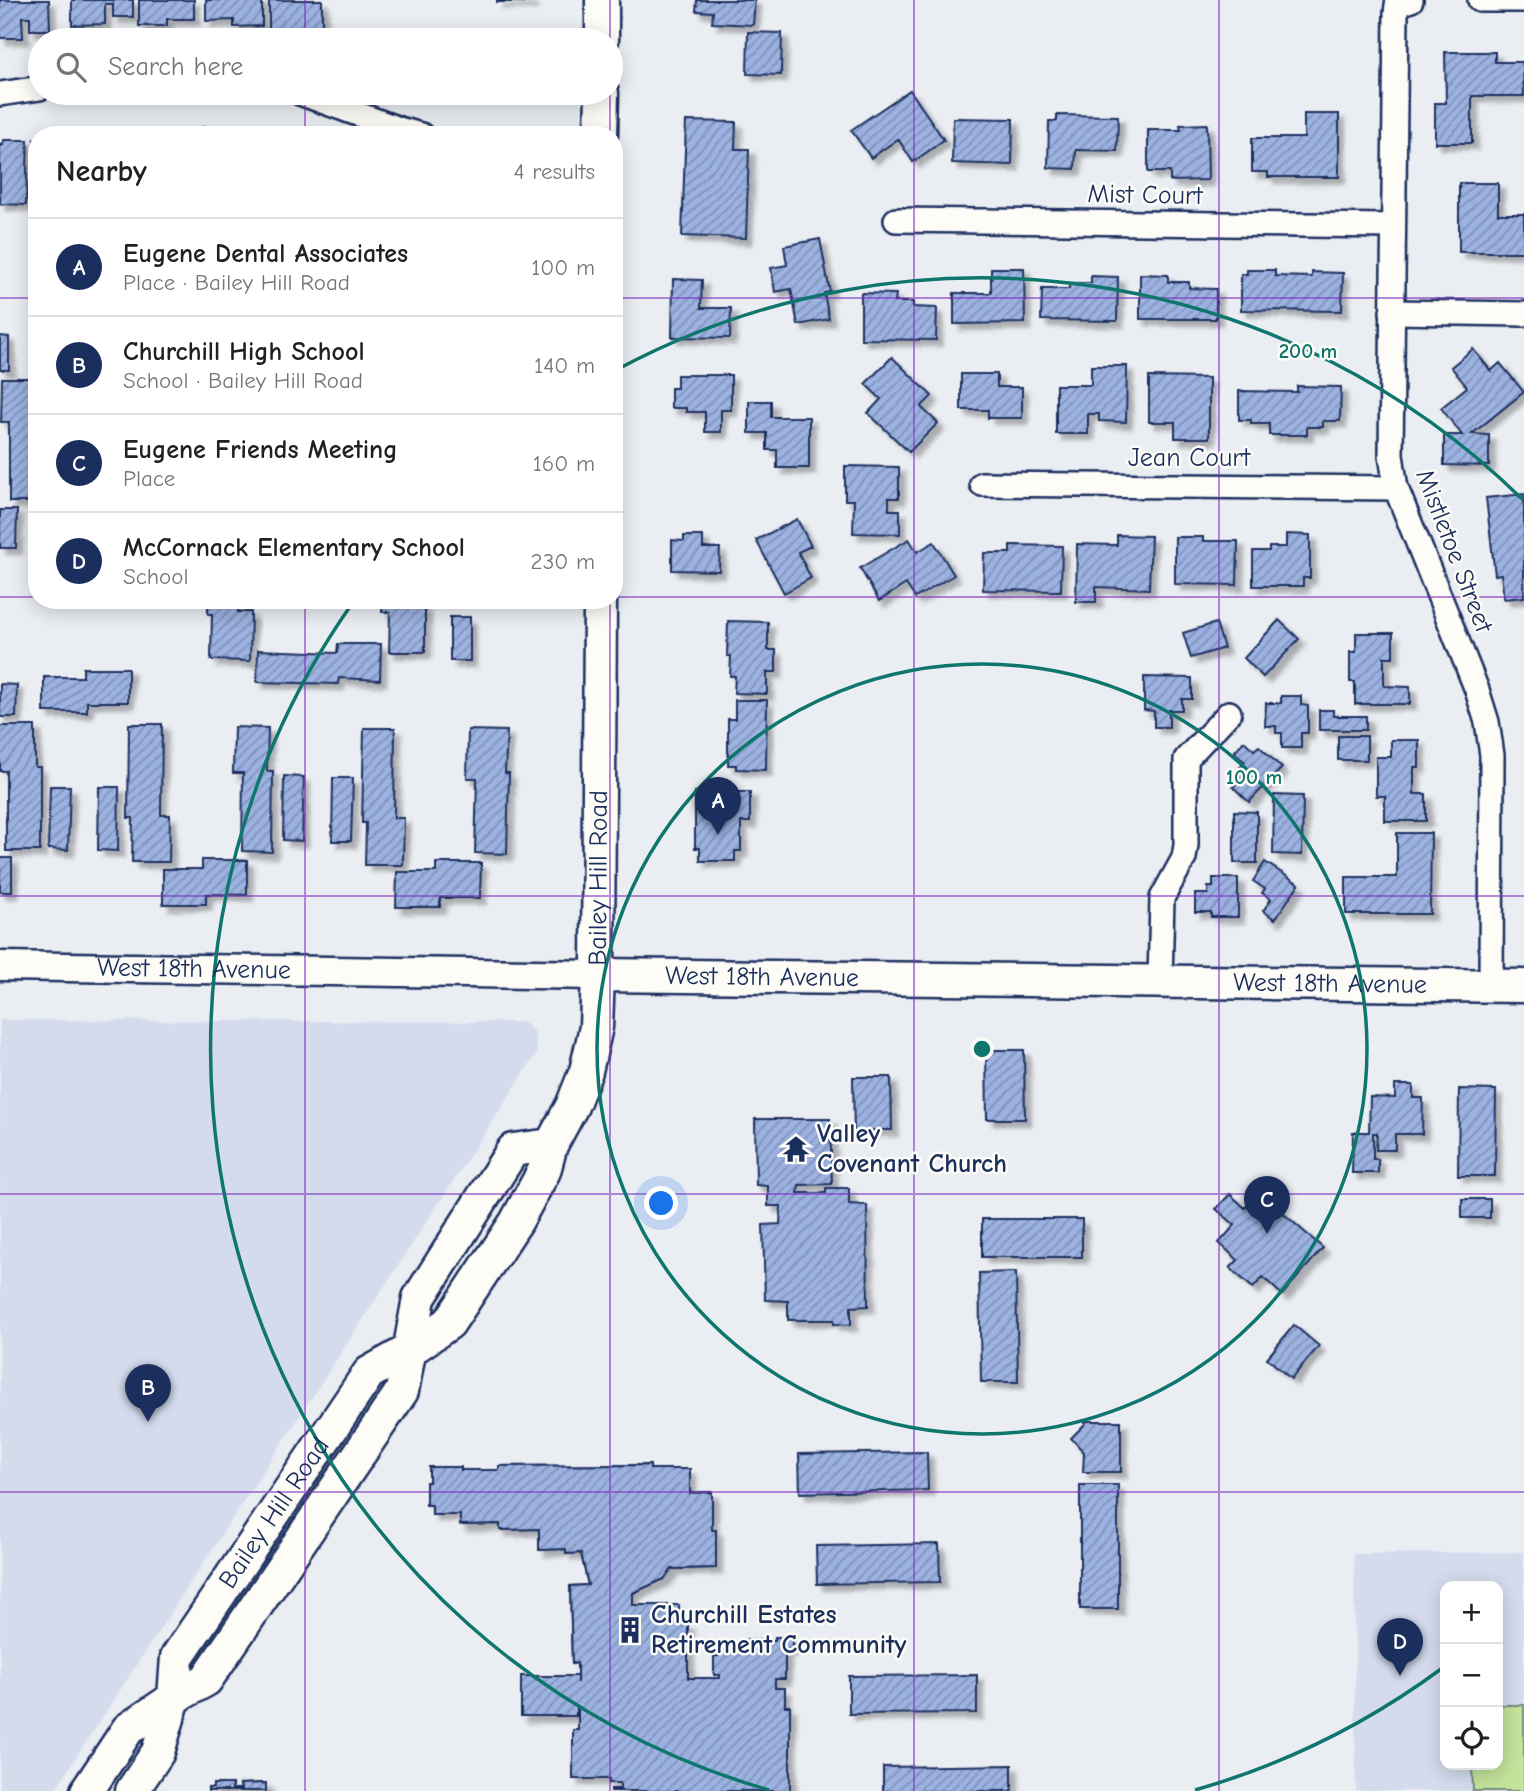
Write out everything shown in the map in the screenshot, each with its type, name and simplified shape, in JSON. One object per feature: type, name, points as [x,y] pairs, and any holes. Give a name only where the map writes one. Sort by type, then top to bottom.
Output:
[{"type":"main road","points":[[602,0],[602,28]]},
{"type":"main road","points":[[601,105],[601,126]]},
{"type":"main road","name":"Bailey Hill Road","points":[[132,1791],[158,1752],[174,1698],[177,1657],[369,1373],[410,1350],[419,1298],[513,1150],[551,1145],[586,1072],[596,1027],[600,609]]},
{"type":"main road","name":"West 18th Avenue","points":[[597,975],[1524,986]]},
{"type":"main road","points":[[87,1791],[128,1729],[174,1698]]},
{"type":"street","points":[[1480,0],[1524,0]]},
{"type":"street","name":"Mistletoe Street","points":[[1404,3],[1395,14],[1391,455],[1395,488],[1467,664],[1487,722],[1492,755],[1491,986]]},
{"type":"street","points":[[0,94],[28,90]]},
{"type":"street","points":[[333,105],[391,126]]},
{"type":"street","name":"Mist Court","points":[[896,220],[1393,226]]},
{"type":"street","points":[[1392,312],[1524,314]]},
{"type":"street","name":"Jean Court","points":[[982,484],[1395,488]]},
{"type":"street","points":[[1160,982],[1162,898],[1184,858],[1186,845],[1186,759],[1229,713]]},
{"type":"street","name":"West 18th Avenue","points":[[0,966],[597,975]]},
{"type":"shaded area","points":[[0,1020],[523,1022],[535,1033],[537,1053],[54,1791],[0,1791]]},
{"type":"shaded area","points":[[1524,1552],[1524,1791],[1356,1791],[1354,1554]]},
{"type":"green space","points":[[1503,1705],[1524,1705],[1524,1791],[1473,1791],[1472,1770],[1503,1770]]},
{"type":"building","points":[[0,0],[49,0],[50,28],[30,28],[30,17],[22,17],[23,38],[0,38]]},
{"type":"building","points":[[72,0],[133,0],[133,17],[113,17],[113,4],[105,4],[105,24],[72,25]]},
{"type":"building","points":[[139,0],[194,0],[194,19],[167,19],[167,26],[139,26]]},
{"type":"building","points":[[206,0],[262,0],[262,26],[234,27],[234,20],[206,21]]},
{"type":"building","points":[[269,0],[322,0],[322,28],[269,28]]},
{"type":"building","points":[[532,0],[532,2],[497,2]]},
{"type":"building","points":[[697,0],[755,0],[753,25],[712,23],[713,12],[696,11]]},
{"type":"building","points":[[748,32],[782,33],[781,75],[747,74]]},
{"type":"building","points":[[1445,52],[1495,52],[1495,62],[1523,62],[1524,96],[1472,96],[1472,143],[1435,143],[1435,103],[1446,103]]},
{"type":"building","points":[[910,90],[944,140],[913,162],[898,139],[871,158],[851,130]]},
{"type":"building","points":[[1304,114],[1339,114],[1339,177],[1268,177],[1268,172],[1252,172],[1252,138],[1304,138]]},
{"type":"building","points":[[1057,115],[1118,116],[1117,151],[1076,150],[1075,169],[1048,168],[1049,121],[1057,121]]},
{"type":"building","points":[[953,118],[1013,119],[1012,165],[952,163]]},
{"type":"building","points":[[686,121],[736,122],[735,149],[749,149],[746,238],[682,236]]},
{"type":"building","points":[[1207,124],[1208,180],[1170,181],[1170,172],[1148,172],[1148,130],[1181,130],[1180,125]]},
{"type":"building","points":[[3,140],[28,140],[26,205],[0,204],[0,145],[3,145]]},
{"type":"building","points":[[1459,183],[1498,183],[1498,214],[1524,214],[1524,252],[1459,252]]},
{"type":"building","points":[[820,239],[830,292],[824,293],[829,319],[798,325],[791,289],[775,292],[771,268],[787,265],[784,246]]},
{"type":"building","points":[[991,268],[1024,268],[1025,323],[954,324],[954,293],[991,293]]},
{"type":"building","points":[[1247,270],[1275,270],[1275,276],[1312,277],[1312,272],[1343,273],[1342,311],[1241,310],[1241,274],[1247,274]]},
{"type":"building","points":[[1140,274],[1168,275],[1168,282],[1189,282],[1189,288],[1216,289],[1216,319],[1140,319]]},
{"type":"building","points":[[1091,276],[1118,277],[1117,321],[1041,320],[1042,289],[1069,289],[1069,283],[1091,283]]},
{"type":"building","points":[[673,279],[702,280],[701,308],[731,308],[730,338],[672,337]]},
{"type":"building","points":[[861,293],[896,294],[895,302],[913,302],[913,307],[937,308],[936,340],[861,339]]},
{"type":"building","points":[[0,336],[9,337],[9,370],[0,370]]},
{"type":"building","points":[[1473,349],[1491,371],[1500,363],[1524,392],[1472,434],[1489,435],[1489,466],[1444,465],[1444,435],[1462,435],[1441,408],[1467,387],[1451,367]]},
{"type":"building","points":[[892,357],[932,396],[921,407],[938,423],[909,452],[868,413],[881,399],[865,384]]},
{"type":"building","points":[[1091,366],[1127,366],[1126,422],[1099,421],[1099,414],[1088,414],[1088,434],[1056,434],[1056,385],[1091,385]]},
{"type":"building","points":[[961,374],[997,374],[997,387],[1022,387],[1022,418],[988,418],[988,410],[961,410]]},
{"type":"building","points":[[677,375],[731,375],[731,410],[721,410],[721,432],[705,432],[705,412],[686,412],[686,408],[671,408],[671,388],[677,388]]},
{"type":"building","points":[[1149,377],[1209,378],[1209,438],[1175,438],[1175,422],[1149,422]]},
{"type":"building","points":[[2,378],[28,378],[28,502],[9,502],[9,422],[1,422]]},
{"type":"building","points":[[1297,386],[1341,387],[1340,421],[1323,421],[1323,427],[1307,427],[1307,435],[1269,435],[1269,424],[1251,424],[1251,420],[1239,420],[1239,391],[1297,392]]},
{"type":"building","points":[[749,401],[771,401],[771,417],[809,417],[809,468],[777,468],[777,450],[767,450],[767,433],[749,433]]},
{"type":"building","points":[[845,466],[899,467],[899,498],[889,498],[889,510],[900,510],[900,534],[853,533],[854,500],[845,500]]},
{"type":"building","points":[[1524,494],[1524,597],[1504,599],[1501,574],[1495,575],[1486,498]]},
{"type":"building","points":[[0,510],[17,510],[16,548],[0,548]]},
{"type":"building","points":[[797,519],[811,546],[798,552],[811,578],[784,593],[756,540]]},
{"type":"building","points":[[1286,534],[1310,535],[1310,578],[1303,578],[1303,586],[1253,586],[1253,551],[1286,547]]},
{"type":"building","points":[[1117,535],[1151,536],[1149,589],[1096,587],[1096,602],[1076,602],[1077,544],[1117,545]]},
{"type":"building","points":[[684,536],[703,536],[703,548],[720,548],[719,571],[672,570],[672,540],[684,541]]},
{"type":"building","points":[[1175,537],[1203,537],[1203,541],[1238,541],[1237,585],[1175,584]]},
{"type":"building","points":[[909,539],[917,552],[934,542],[954,575],[915,598],[906,584],[879,601],[860,568]]},
{"type":"building","points":[[1010,545],[1062,546],[1061,591],[983,590],[984,553],[1010,553]]},
{"type":"building","points":[[208,609],[251,612],[250,661],[211,660],[212,614],[208,614]]},
{"type":"building","points":[[382,609],[425,609],[425,652],[389,652],[390,612],[382,612]]},
{"type":"building","points":[[450,617],[470,617],[470,661],[450,661]]},
{"type":"building","points":[[1279,620],[1299,639],[1263,677],[1244,658]]},
{"type":"building","points":[[728,621],[768,622],[768,650],[776,650],[776,672],[767,672],[767,694],[734,693],[735,676],[730,676],[731,656],[727,656]]},
{"type":"building","points":[[1216,623],[1224,648],[1191,658],[1183,633]]},
{"type":"building","points":[[1356,633],[1393,633],[1393,657],[1384,657],[1384,686],[1410,687],[1410,704],[1355,704],[1355,682],[1350,682],[1350,652],[1356,652]]},
{"type":"building","points":[[338,644],[381,644],[380,680],[339,678],[338,684],[257,682],[258,650],[337,653]]},
{"type":"building","points":[[83,668],[128,668],[128,702],[87,702],[87,712],[44,712],[44,677],[83,677]]},
{"type":"building","points":[[1144,677],[1192,678],[1192,699],[1182,699],[1182,710],[1169,710],[1169,727],[1154,727],[1154,711],[1144,710]]},
{"type":"building","points":[[0,684],[17,685],[16,717],[0,717]]},
{"type":"building","points":[[1281,696],[1301,696],[1301,705],[1308,706],[1308,733],[1301,733],[1301,748],[1282,748],[1282,733],[1276,733],[1276,726],[1265,726],[1266,703],[1281,703]]},
{"type":"building","points":[[735,700],[767,700],[766,770],[736,769],[736,765],[728,765],[728,719],[735,719]]},
{"type":"building","points":[[1319,710],[1333,710],[1333,716],[1366,716],[1366,730],[1319,730]]},
{"type":"building","points":[[129,724],[162,724],[161,815],[170,815],[169,862],[132,862],[133,818],[128,818]]},
{"type":"building","points":[[0,726],[35,726],[35,767],[40,767],[40,851],[6,851],[6,771],[0,771]]},
{"type":"building","points":[[234,727],[268,728],[267,771],[273,771],[272,852],[242,851],[243,773],[233,773]]},
{"type":"building","points":[[364,728],[395,728],[394,818],[404,818],[403,865],[365,865],[366,823],[362,823]]},
{"type":"building","points":[[468,730],[507,731],[507,854],[475,853],[477,778],[467,778]]},
{"type":"building","points":[[1338,736],[1367,736],[1367,760],[1338,760]]},
{"type":"building","points":[[1391,740],[1419,740],[1419,767],[1414,767],[1414,794],[1426,794],[1426,821],[1385,821],[1385,796],[1376,796],[1376,757],[1391,757]]},
{"type":"building","points":[[1244,741],[1254,750],[1259,746],[1282,768],[1249,802],[1233,787],[1242,778],[1236,772],[1245,762],[1234,752]]},
{"type":"building","points":[[284,776],[304,777],[302,841],[283,840]]},
{"type":"building","points":[[333,778],[353,778],[351,841],[332,841]]},
{"type":"building","points":[[50,786],[70,786],[68,850],[48,849]]},
{"type":"building","points":[[99,787],[119,787],[118,851],[98,850]]},
{"type":"building","points":[[695,792],[750,792],[750,822],[741,822],[741,851],[735,851],[735,861],[700,861],[700,848],[695,848]]},
{"type":"building","points":[[1274,795],[1303,796],[1302,855],[1273,854]]},
{"type":"building","points":[[1234,811],[1257,812],[1257,863],[1234,863]]},
{"type":"building","points":[[1397,833],[1431,833],[1430,914],[1346,914],[1346,877],[1397,877]]},
{"type":"building","points":[[0,858],[12,858],[12,892],[0,892]]},
{"type":"building","points":[[202,860],[247,860],[247,895],[206,894],[206,904],[163,904],[163,869],[202,869]]},
{"type":"building","points":[[1265,862],[1299,884],[1275,919],[1263,911],[1271,899],[1262,893],[1265,889],[1253,881]]},
{"type":"building","points":[[436,863],[481,863],[480,898],[440,898],[440,907],[396,907],[397,872],[436,872]]},
{"type":"building","points":[[1213,878],[1238,878],[1238,917],[1211,917],[1211,912],[1195,912],[1195,894],[1208,894],[1208,887],[1213,887]]},
{"type":"building","points":[[986,1050],[1024,1050],[1025,1119],[987,1119]]},
{"type":"building","points":[[853,1077],[891,1077],[892,1130],[869,1130],[869,1135],[854,1136]]},
{"type":"building","points":[[1395,1085],[1413,1085],[1413,1098],[1423,1098],[1422,1134],[1395,1134],[1395,1150],[1376,1150],[1377,1133],[1373,1133],[1373,1159],[1378,1159],[1378,1173],[1352,1173],[1353,1132],[1369,1132],[1370,1097],[1395,1098]]},
{"type":"building","points":[[1459,1089],[1496,1090],[1495,1176],[1458,1176]]},
{"type":"building","points":[[755,1119],[830,1119],[832,1184],[799,1185],[798,1193],[826,1193],[826,1188],[849,1188],[849,1204],[867,1205],[868,1306],[851,1307],[851,1325],[834,1324],[834,1320],[788,1320],[788,1301],[765,1300],[763,1225],[780,1224],[781,1206],[768,1206],[768,1186],[756,1185]]},
{"type":"building","points":[[1259,1192],[1323,1248],[1282,1295],[1263,1277],[1253,1288],[1230,1268],[1238,1260],[1219,1243],[1235,1225],[1216,1209],[1230,1194],[1245,1208]]},
{"type":"building","points":[[1462,1199],[1490,1199],[1490,1218],[1462,1218]]},
{"type":"building","points":[[982,1219],[1082,1219],[1082,1257],[982,1257]]},
{"type":"building","points":[[1016,1272],[1018,1382],[981,1382],[979,1273]]},
{"type":"building","points":[[1294,1325],[1319,1346],[1291,1379],[1267,1358]]},
{"type":"building","points":[[1085,1421],[1121,1421],[1121,1472],[1083,1472],[1084,1452],[1071,1438]]},
{"type":"building","points":[[927,1452],[928,1490],[800,1493],[799,1454]]},
{"type":"building","name":"Churchill Estates Retirement Community","points":[[650,1465],[650,1469],[690,1469],[690,1493],[712,1492],[716,1568],[672,1569],[664,1579],[633,1593],[633,1605],[679,1605],[679,1624],[688,1624],[688,1678],[720,1678],[720,1675],[714,1675],[714,1656],[719,1656],[719,1650],[746,1650],[746,1640],[775,1641],[775,1637],[792,1637],[792,1650],[785,1650],[785,1679],[775,1679],[775,1688],[785,1688],[785,1706],[790,1706],[790,1791],[720,1791],[720,1771],[724,1771],[724,1755],[719,1755],[719,1734],[723,1734],[723,1727],[718,1727],[718,1717],[714,1717],[714,1696],[718,1696],[718,1690],[700,1690],[700,1710],[680,1709],[680,1781],[633,1781],[633,1791],[611,1791],[620,1789],[620,1783],[609,1783],[609,1779],[573,1779],[573,1730],[578,1730],[578,1708],[576,1716],[521,1716],[521,1676],[577,1676],[577,1663],[572,1664],[570,1586],[588,1585],[581,1553],[566,1554],[566,1549],[539,1550],[539,1529],[500,1530],[500,1524],[460,1525],[460,1515],[432,1515],[432,1505],[426,1505],[429,1467],[499,1470],[499,1466]],"holes":[[[613,1530],[647,1530],[647,1538],[653,1544],[655,1571],[638,1579],[600,1579],[595,1556],[613,1556]]]},
{"type":"building","name":"Churchill Estates Retirement Community","points":[[650,1465],[650,1469],[690,1469],[690,1493],[712,1492],[716,1568],[672,1569],[664,1579],[633,1593],[633,1605],[679,1605],[679,1624],[688,1624],[688,1678],[720,1678],[720,1675],[714,1675],[714,1656],[719,1656],[719,1650],[746,1650],[746,1640],[775,1641],[775,1637],[792,1637],[792,1650],[785,1650],[785,1679],[775,1679],[775,1688],[785,1688],[785,1706],[790,1706],[790,1791],[611,1791],[620,1789],[620,1783],[609,1783],[609,1779],[573,1779],[573,1730],[578,1730],[578,1708],[576,1716],[521,1716],[521,1676],[577,1676],[577,1663],[572,1664],[570,1586],[588,1585],[581,1553],[566,1554],[566,1549],[539,1550],[539,1529],[500,1530],[500,1524],[460,1525],[460,1515],[432,1515],[432,1505],[426,1505],[429,1467],[499,1470],[499,1466]]},
{"type":"building","points":[[1080,1485],[1118,1485],[1118,1609],[1080,1609]]},
{"type":"building","points":[[939,1544],[940,1582],[817,1584],[816,1546]]},
{"type":"building","points":[[977,1675],[977,1713],[849,1714],[849,1676]]},
{"type":"building","points":[[1012,1765],[1012,1791],[883,1791],[883,1767]]},
{"type":"building","points":[[266,1783],[266,1791],[208,1791],[208,1788],[213,1788],[213,1784],[232,1784],[232,1789],[241,1789],[240,1784]]},
{"type":"building","points":[[266,1783],[266,1791],[208,1791],[208,1788],[213,1788],[213,1784],[232,1784],[232,1789],[241,1789],[240,1784]]},
{"type":"place","name":"Eugene Dental Associates","points":[[718,835]]},
{"type":"place","name":"Valley Covenant Church","points":[[796,1149]]},
{"type":"place","name":"Eugene Friends Meeting","points":[[1267,1234]]},
{"type":"place","name":"Churchill High School","points":[[148,1422]]},
{"type":"place","name":"Churchill Estates Retirement Community","points":[[630,1630]]},
{"type":"place","name":"McCornack Elementary School","points":[[1400,1676]]}]
